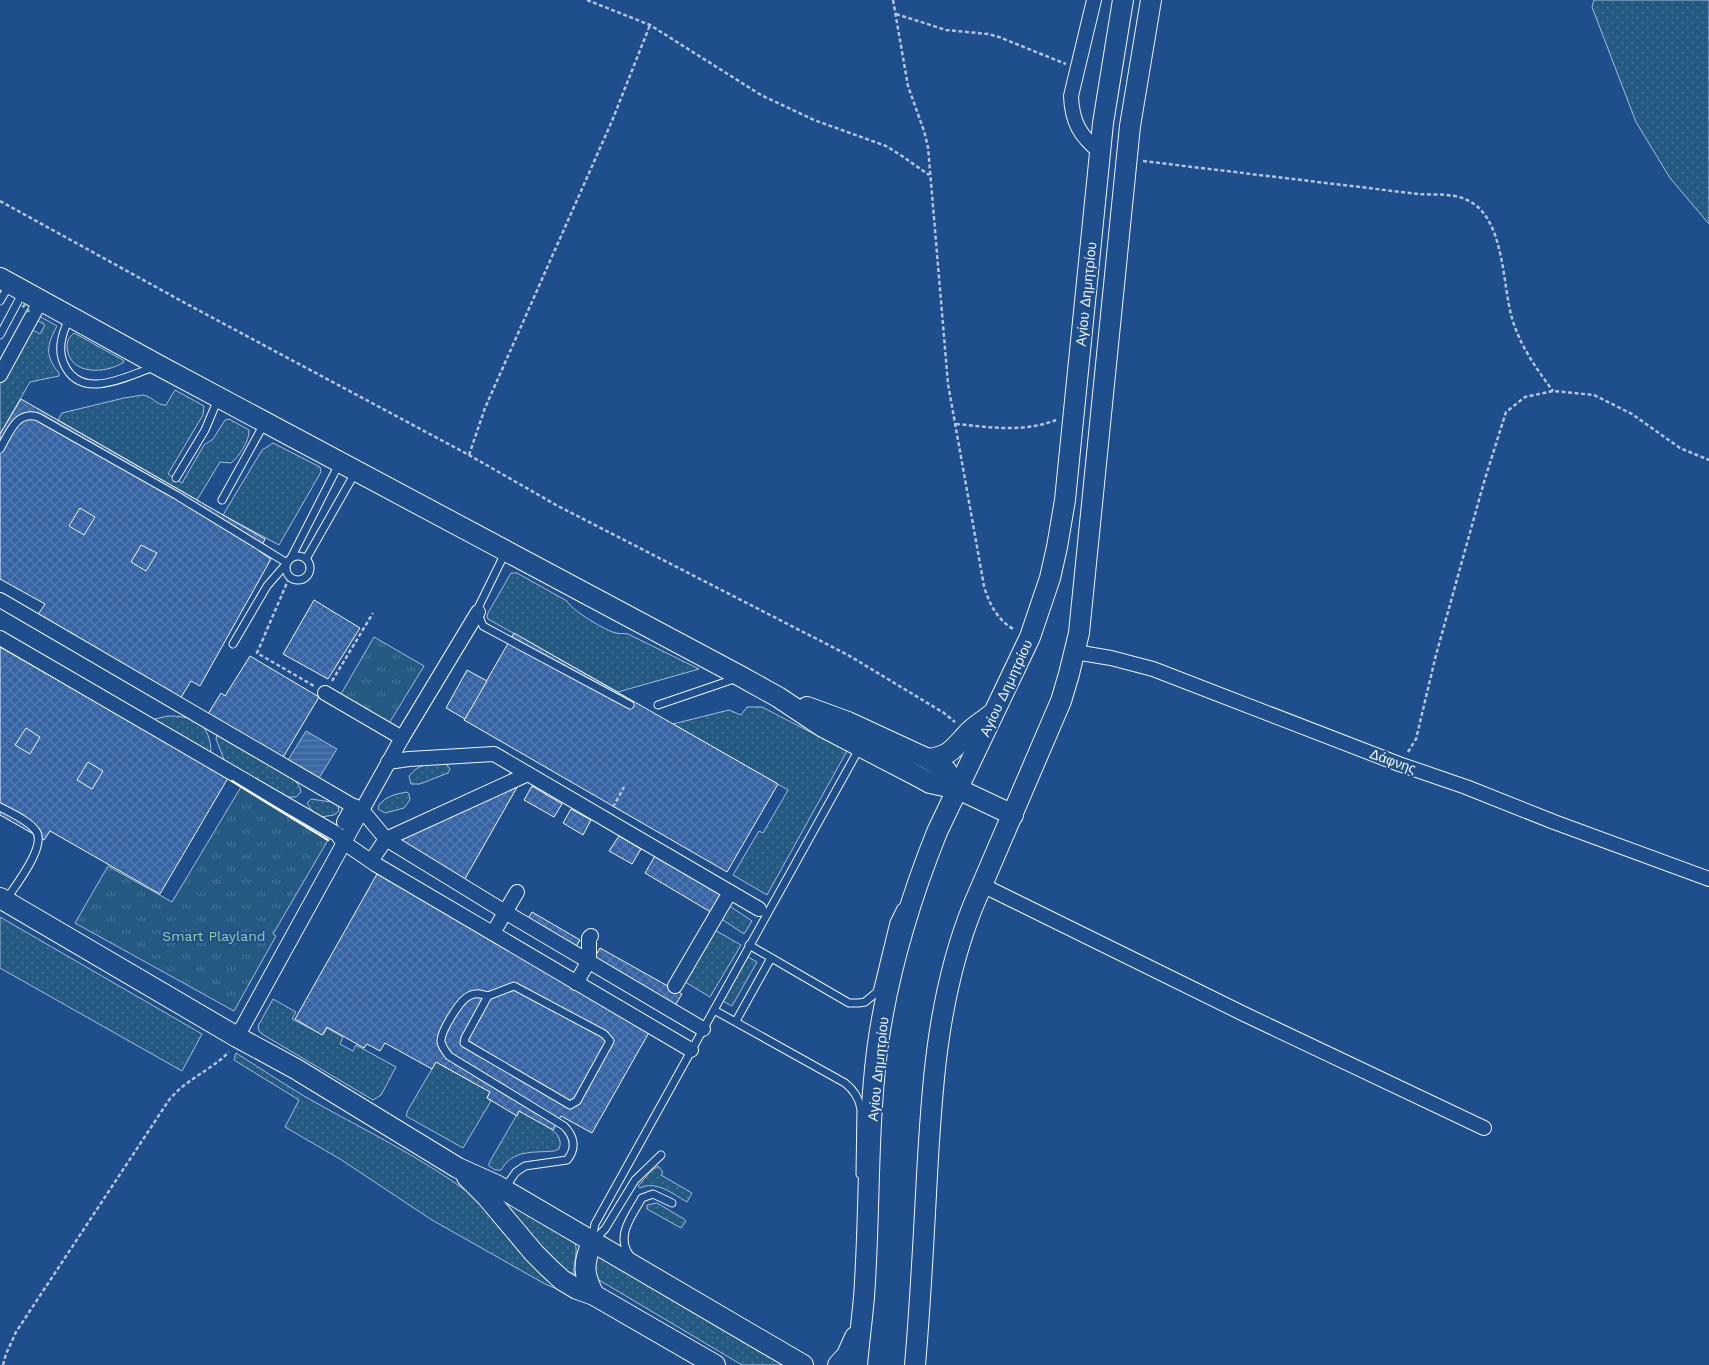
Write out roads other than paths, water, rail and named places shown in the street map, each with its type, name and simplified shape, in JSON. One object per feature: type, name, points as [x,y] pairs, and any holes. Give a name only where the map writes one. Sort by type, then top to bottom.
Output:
[{"type":"street","points":[[1094,0],[1070,96],[1074,117],[1079,130],[1088,142],[1100,152]]},
{"type":"street","name":"Αγίου Δημητρίου","points":[[857,1365],[861,1322],[872,1106],[879,1040],[893,966],[914,893],[937,832],[1030,637],[1050,578],[1064,500],[1100,152],[1123,0]]},
{"type":"street","name":"Αγίου Δημητρίου","points":[[915,1365],[921,1302],[930,1110],[935,1057],[944,1005],[964,929],[1060,702],[1075,652],[1083,605],[1095,468],[1127,159],[1134,101],[1151,0]]},
{"type":"street","points":[[0,374],[19,288],[158,365],[742,677],[778,697],[823,727],[860,747],[930,783],[958,789],[1013,815]]},
{"type":"street","points":[[0,600],[357,808],[386,839],[703,1029]]},
{"type":"street","points":[[241,1029],[357,808],[388,762],[478,612]]},
{"type":"street","points":[[0,638],[340,838],[371,861],[691,1050]]},
{"type":"street","name":"Δάφνης","points":[[1075,652],[1154,669],[1399,764],[1466,786],[1554,822],[1709,879]]},
{"type":"street","points":[[325,693],[402,738]]},
{"type":"street","points":[[778,697],[848,722],[928,759],[946,770],[958,789]]},
{"type":"street","points":[[928,759],[948,753],[967,734],[995,711]]},
{"type":"street","points":[[388,762],[494,754],[759,908]]},
{"type":"street","points":[[371,861],[386,839],[528,774]]},
{"type":"street","points":[[982,885],[1246,1015],[1484,1128]]},
{"type":"street","points":[[493,932],[518,892]]},
{"type":"street","points":[[675,986],[730,892]]},
{"type":"street","points":[[3,899],[241,1029],[296,1069],[458,1168],[504,1189],[803,1365]]},
{"type":"street","points":[[576,983],[589,961],[589,938],[591,936]]},
{"type":"street","points":[[458,1168],[487,1197],[534,1253],[562,1280],[577,1289],[594,1295],[715,1365]]},
{"type":"street","points":[[592,1242],[586,1257],[585,1272],[587,1282],[594,1295]]},
{"type":"street","points":[[838,1365],[849,1352],[861,1322]]},
{"type":"lane","points":[[0,302],[19,288]]},
{"type":"lane","points":[[0,335],[19,288]]},
{"type":"lane","points":[[70,316],[61,337],[63,361],[69,374],[81,383],[92,385],[105,383],[158,365]]},
{"type":"lane","points":[[176,478],[205,430],[219,396]]},
{"type":"lane","points":[[0,449],[18,420],[27,415],[38,417],[289,560]]},
{"type":"lane","points":[[222,500],[266,422]]},
{"type":"lane","points":[[306,559],[298,556],[289,560],[286,570],[290,577],[297,580],[308,575],[310,569],[306,559],[348,466]]},
{"type":"lane","points":[[233,644],[267,586],[289,560],[348,466]]},
{"type":"lane","points":[[506,551],[483,596],[478,612],[481,622],[487,629],[630,705]]},
{"type":"lane","points":[[658,704],[742,677]]},
{"type":"lane","points":[[592,1242],[595,1224],[860,747]]},
{"type":"lane","points":[[0,807],[28,823],[38,836],[37,850],[3,899]]},
{"type":"lane","points":[[749,946],[849,1003],[859,1003],[868,1000],[877,992],[894,922],[904,903],[914,893]]},
{"type":"lane","points":[[736,1021],[771,958]]},
{"type":"lane","points":[[488,996],[464,1043],[570,1105],[574,1105],[577,1101],[610,1041],[608,1037],[514,986],[488,996],[470,994],[462,1000],[442,1033],[441,1041],[443,1048],[449,1056],[564,1126],[573,1138],[573,1148],[567,1160],[526,1166],[516,1172],[504,1189]]},
{"type":"lane","points":[[714,1010],[845,1083],[853,1091],[861,1109],[860,1174],[868,1194]]},
{"type":"lane","points":[[592,1242],[605,1229],[635,1180],[662,1155]]},
{"type":"lane","points":[[672,1203],[654,1194],[642,1198],[625,1228],[624,1240],[630,1256],[646,1269],[668,1281],[676,1289]]},
{"type":"park label","name":"Smart Playland","points":[[214,936]]}]
